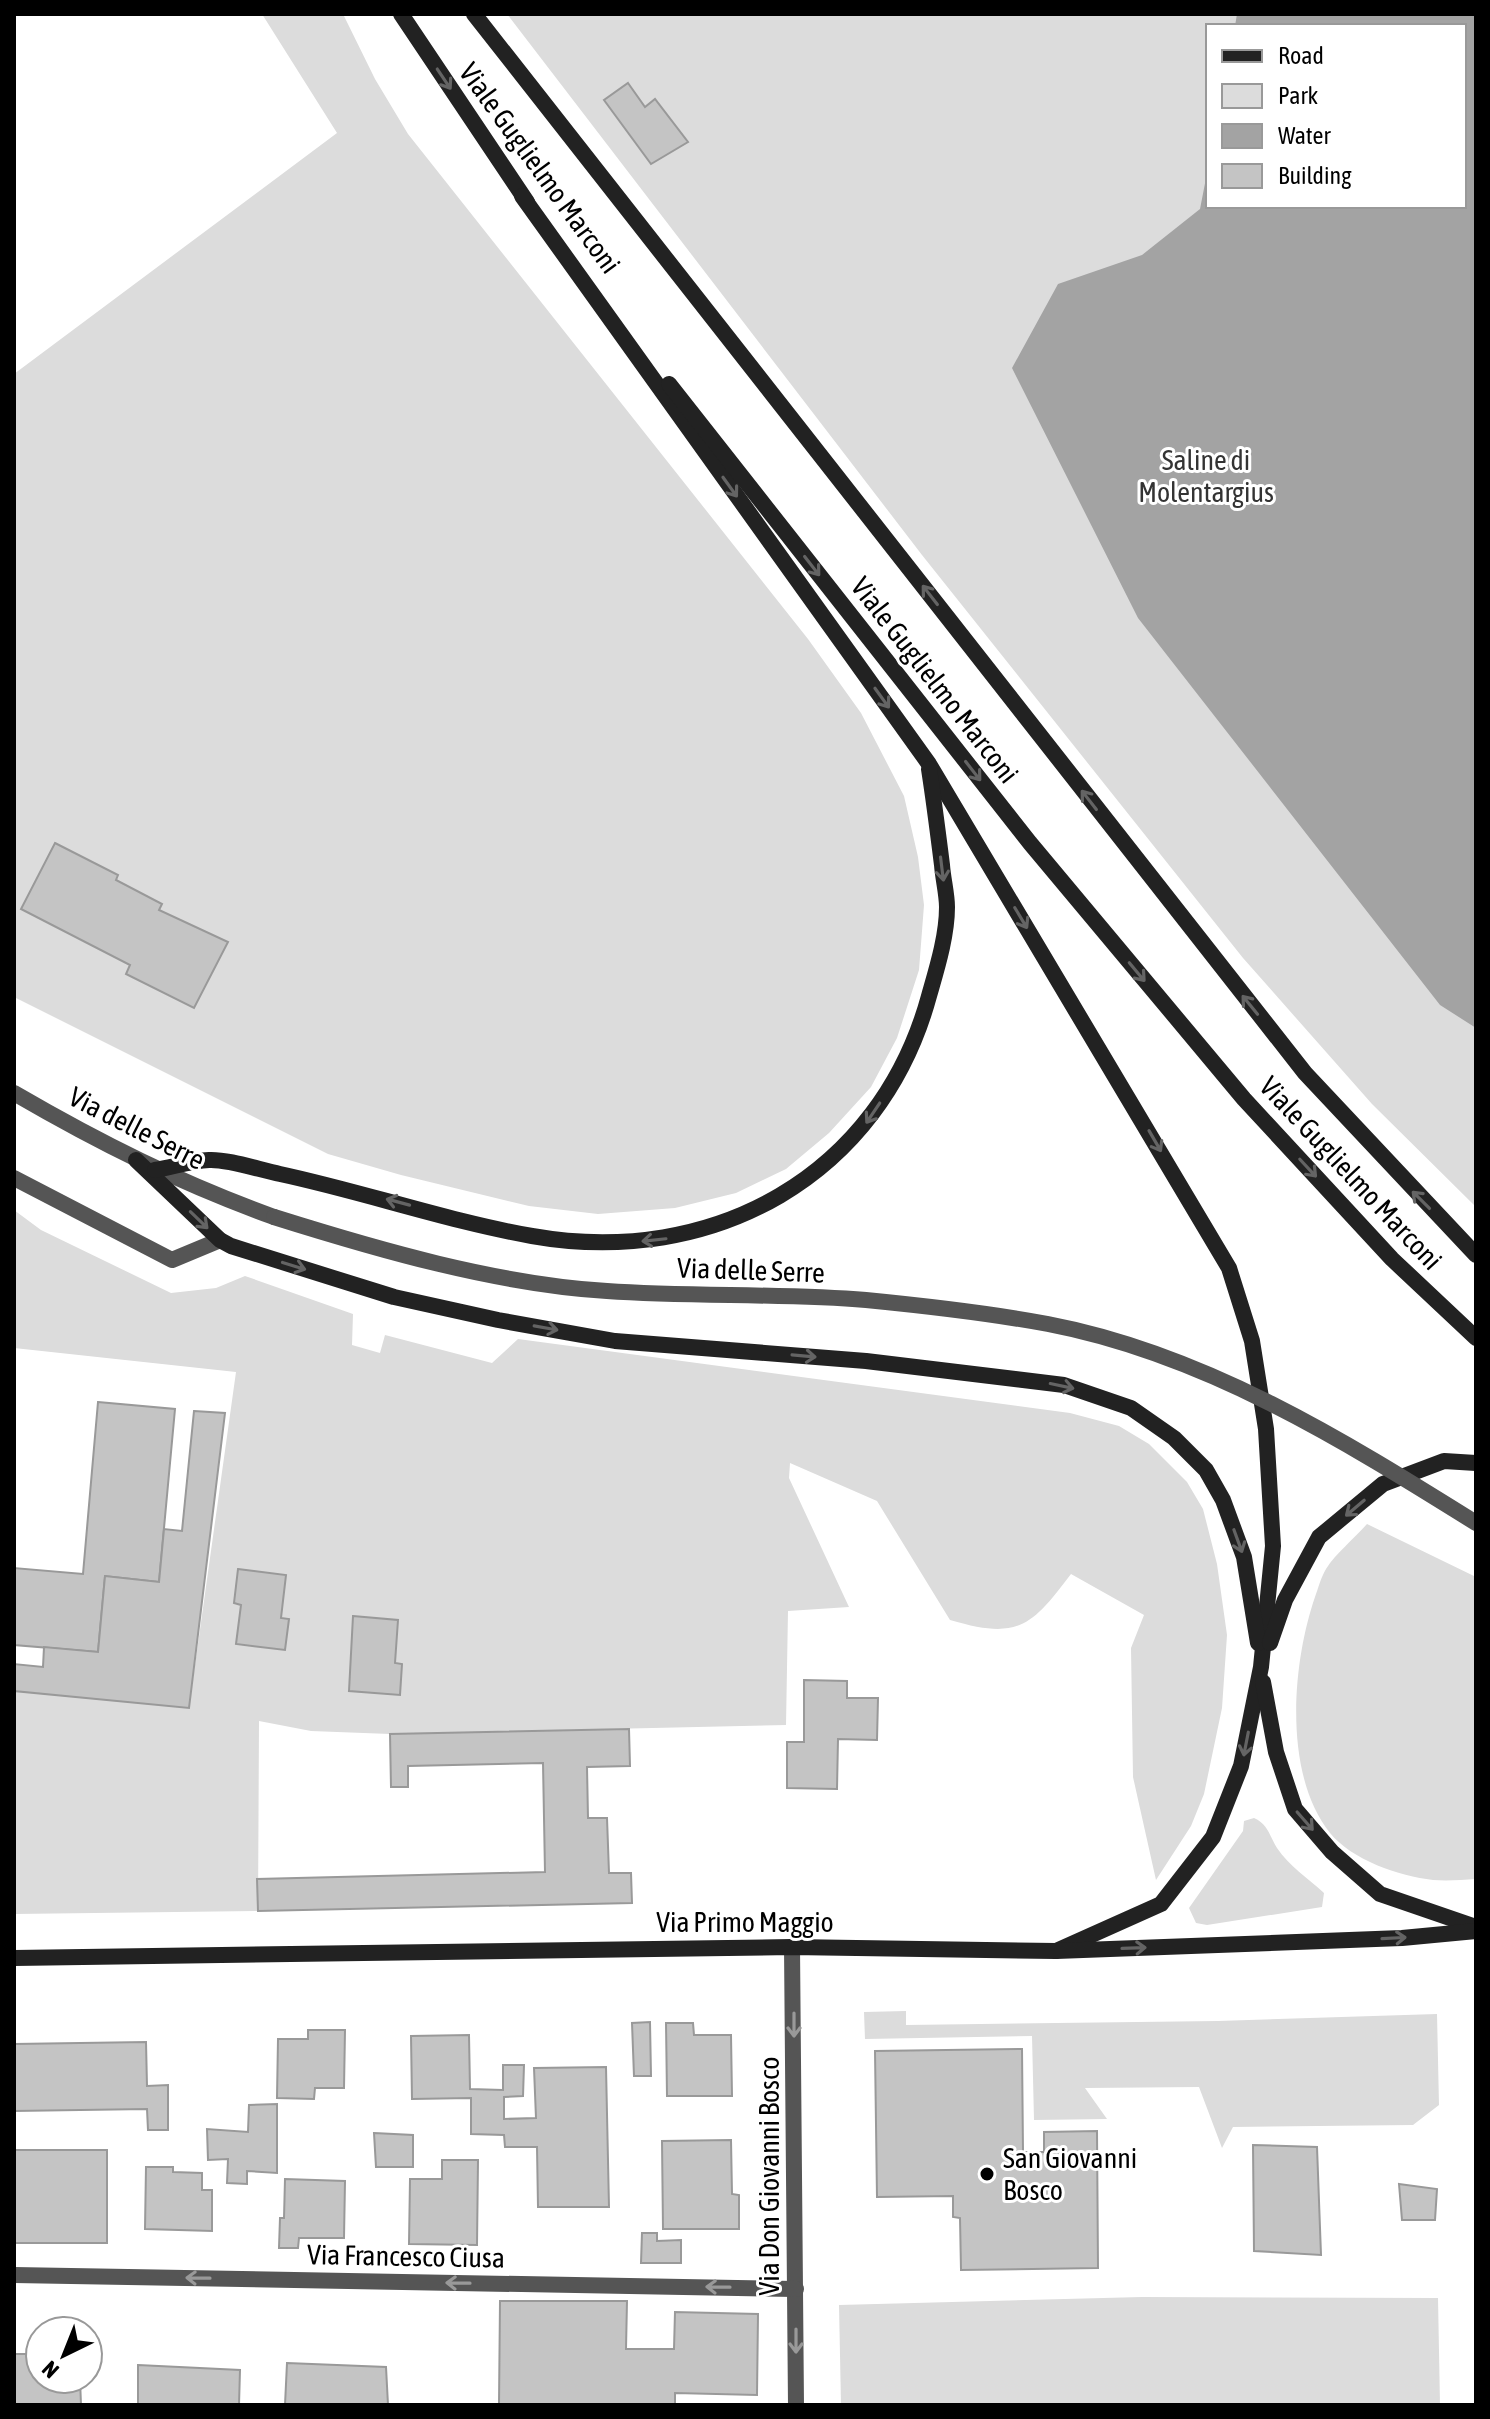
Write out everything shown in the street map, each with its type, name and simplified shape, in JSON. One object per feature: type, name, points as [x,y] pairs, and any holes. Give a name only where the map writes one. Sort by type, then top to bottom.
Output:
[{"type":"main road","name":"Viale Guglielmo Marconi","points":[[401,14],[522,196],[1070,892],[1244,1099],[1392,1259],[1476,1338]]},
{"type":"main road","name":"Viale Guglielmo Marconi","points":[[474,14],[1305,1073],[1476,1255]]},
{"type":"main road","points":[[522,196],[929,764],[1229,1268],[1252,1341],[1266,1429],[1273,1546],[1261,1667],[1241,1766],[1213,1837],[1161,1904],[1056,1951]]},
{"type":"main road","points":[[155,1170],[211,1160],[336,1186],[532,1236],[625,1243],[666,1239],[709,1228],[781,1195],[831,1159],[863,1128],[900,1073],[923,1020],[938,966],[947,908],[929,764]]},
{"type":"main road","points":[[136,1160],[220,1240],[231,1246],[394,1297],[615,1341],[866,1361],[1064,1385],[1131,1408],[1185,1449],[1206,1470],[1223,1500],[1244,1557],[1266,1709],[1295,1809],[1332,1852],[1380,1894],[1476,1929]]},
{"type":"main road","points":[[1261,1667],[1285,1600],[1319,1537],[1383,1484],[1444,1461],[1476,1463]]},
{"type":"main road","name":"Via Primo Maggio","points":[[14,1958],[792,1947],[1056,1951],[1402,1938],[1476,1929]]},
{"type":"street","name":"Via delle Serre","points":[[14,1093],[155,1170],[274,1217],[379,1248],[541,1284],[605,1291],[864,1300],[1063,1328],[1145,1349],[1252,1394],[1348,1443],[1476,1523]]},
{"type":"street","points":[[14,1178],[172,1260],[220,1240]]},
{"type":"street","name":"Via Don Giovanni Bosco","points":[[792,1947],[796,2405]]},
{"type":"street","name":"Via Francesco Ciusa","points":[[14,2275],[796,2289]]},
{"type":"green space","points":[[262,14],[343,14],[375,79],[408,134],[808,639],[861,713],[904,796],[918,857],[924,905],[919,970],[897,1038],[871,1087],[829,1133],[786,1169],[736,1193],[675,1208],[598,1214],[529,1206],[401,1175],[328,1154],[14,997],[14,374],[337,133]]},
{"type":"green space","name":"Saline di Molentargius","points":[[507,14],[1476,14],[1476,1207],[1372,1104],[1243,958],[922,555]]},
{"type":"green space","points":[[14,1210],[41,1230],[171,1293],[216,1288],[245,1276],[353,1314],[352,1345],[380,1353],[385,1335],[492,1363],[518,1339],[1070,1413],[1119,1426],[1149,1444],[1187,1482],[1203,1509],[1217,1564],[1227,1635],[1222,1708],[1204,1794],[1191,1826],[1156,1880],[1133,1777],[1131,1648],[1144,1615],[1071,1574],[1045,1606],[1021,1624],[992,1629],[950,1620],[877,1501],[790,1463],[789,1478],[849,1607],[788,1611],[786,1725],[390,1734],[311,1731],[259,1721],[258,1911],[14,1914],[14,1691],[189,1708],[236,1372],[14,1348]]},
{"type":"green space","points":[[1367,1524],[1476,1577],[1476,1879],[1420,1878],[1363,1859],[1330,1833],[1315,1809],[1305,1781],[1296,1718],[1297,1686],[1307,1624],[1326,1569]]},
{"type":"green space","points":[[1254,1818],[1265,1827],[1287,1861],[1324,1893],[1322,1907],[1207,1925],[1196,1923],[1189,1908],[1243,1831],[1244,1821]]},
{"type":"green space","points":[[906,2011],[906,2025],[1218,2021],[1437,2014],[1439,2105],[1413,2125],[1233,2127],[1222,2148],[1199,2087],[1085,2088],[1107,2119],[1034,2120],[1032,2036],[865,2039],[864,2012]]},
{"type":"green space","points":[[1142,2297],[1438,2298],[1440,2405],[841,2405],[839,2305]]},
{"type":"water","points":[[1237,14],[1476,14],[1476,1028],[1440,1005],[1138,618],[1012,368],[1058,284],[1142,255],[1200,209],[1206,178],[1206,208],[1466,208],[1466,24],[1235,24]]},
{"type":"building","points":[[628,83],[645,107],[655,99],[688,142],[651,164],[604,100]]},
{"type":"building","points":[[55,843],[118,875],[116,880],[162,904],[159,910],[228,942],[194,1008],[126,974],[130,965],[21,909]]},
{"type":"building","points":[[98,1402],[175,1409],[159,1582],[105,1576],[98,1652],[14,1645],[14,1568],[83,1574]]},
{"type":"building","points":[[194,1411],[225,1413],[189,1708],[14,1691],[14,1664],[43,1667],[44,1647],[98,1652],[105,1576],[159,1582],[164,1529],[182,1531]]},
{"type":"building","points":[[238,1569],[286,1575],[281,1618],[289,1619],[285,1650],[236,1644],[241,1605],[234,1603]]},
{"type":"building","points":[[353,1616],[398,1620],[395,1663],[402,1664],[400,1695],[349,1691]]},
{"type":"building","points":[[804,1680],[847,1681],[847,1698],[878,1698],[877,1740],[838,1739],[837,1789],[787,1788],[787,1742],[804,1742]]},
{"type":"building","points":[[629,1729],[630,1766],[587,1767],[588,1818],[607,1818],[609,1873],[631,1873],[632,1903],[258,1911],[257,1879],[545,1872],[543,1763],[408,1766],[408,1787],[391,1787],[390,1734]]},
{"type":"building","points":[[650,2022],[651,2076],[634,2076],[632,2023]]},
{"type":"building","points":[[666,2023],[693,2023],[694,2035],[731,2035],[732,2096],[667,2096]]},
{"type":"building","points":[[308,2030],[345,2030],[344,2088],[315,2088],[314,2099],[277,2098],[278,2039],[308,2039]]},
{"type":"building","points":[[469,2035],[470,2089],[503,2090],[503,2065],[524,2065],[523,2096],[504,2097],[504,2119],[536,2118],[534,2068],[606,2067],[609,2207],[538,2207],[537,2147],[505,2147],[504,2135],[471,2134],[471,2098],[412,2099],[411,2036]]},
{"type":"building","points":[[146,2042],[147,2086],[168,2085],[168,2130],[148,2130],[147,2109],[14,2111],[14,2044]]},
{"type":"building","name":"San Giovanni Bosco","points":[[1022,2049],[1023,2152],[1044,2152],[1044,2132],[1097,2131],[1098,2268],[961,2270],[960,2218],[953,2217],[953,2196],[877,2197],[875,2051]]},
{"type":"building","points":[[277,2104],[277,2173],[247,2171],[247,2184],[227,2183],[228,2159],[208,2160],[207,2129],[248,2132],[249,2105]]},
{"type":"building","points":[[374,2133],[413,2135],[413,2167],[376,2167]]},
{"type":"building","points":[[731,2140],[732,2194],[739,2195],[739,2229],[663,2229],[662,2141]]},
{"type":"building","points":[[1253,2145],[1317,2147],[1321,2255],[1254,2251]]},
{"type":"building","points":[[14,2150],[107,2150],[107,2243],[14,2243]]},
{"type":"building","points":[[442,2160],[478,2160],[477,2245],[409,2244],[410,2179],[442,2179]]},
{"type":"building","points":[[146,2167],[173,2167],[173,2172],[202,2173],[202,2190],[212,2190],[212,2231],[145,2229]]},
{"type":"building","points":[[285,2179],[345,2181],[344,2238],[299,2238],[298,2248],[279,2248]]},
{"type":"building","points":[[1399,2184],[1437,2189],[1435,2220],[1402,2220]]},
{"type":"building","points":[[642,2233],[657,2233],[657,2241],[681,2240],[681,2263],[641,2263]]},
{"type":"building","points":[[500,2301],[627,2301],[626,2349],[674,2349],[675,2312],[758,2314],[757,2395],[675,2393],[675,2405],[499,2405]]},
{"type":"building","points":[[14,2354],[24,2354],[24,2395],[81,2395],[81,2405],[15,2405]]},
{"type":"building","points":[[287,2363],[386,2367],[388,2405],[285,2405]]},
{"type":"building","points":[[138,2365],[240,2370],[239,2405],[138,2405]]},
{"type":"place","name":"San Giovanni Bosco","points":[[987,2174]]}]
